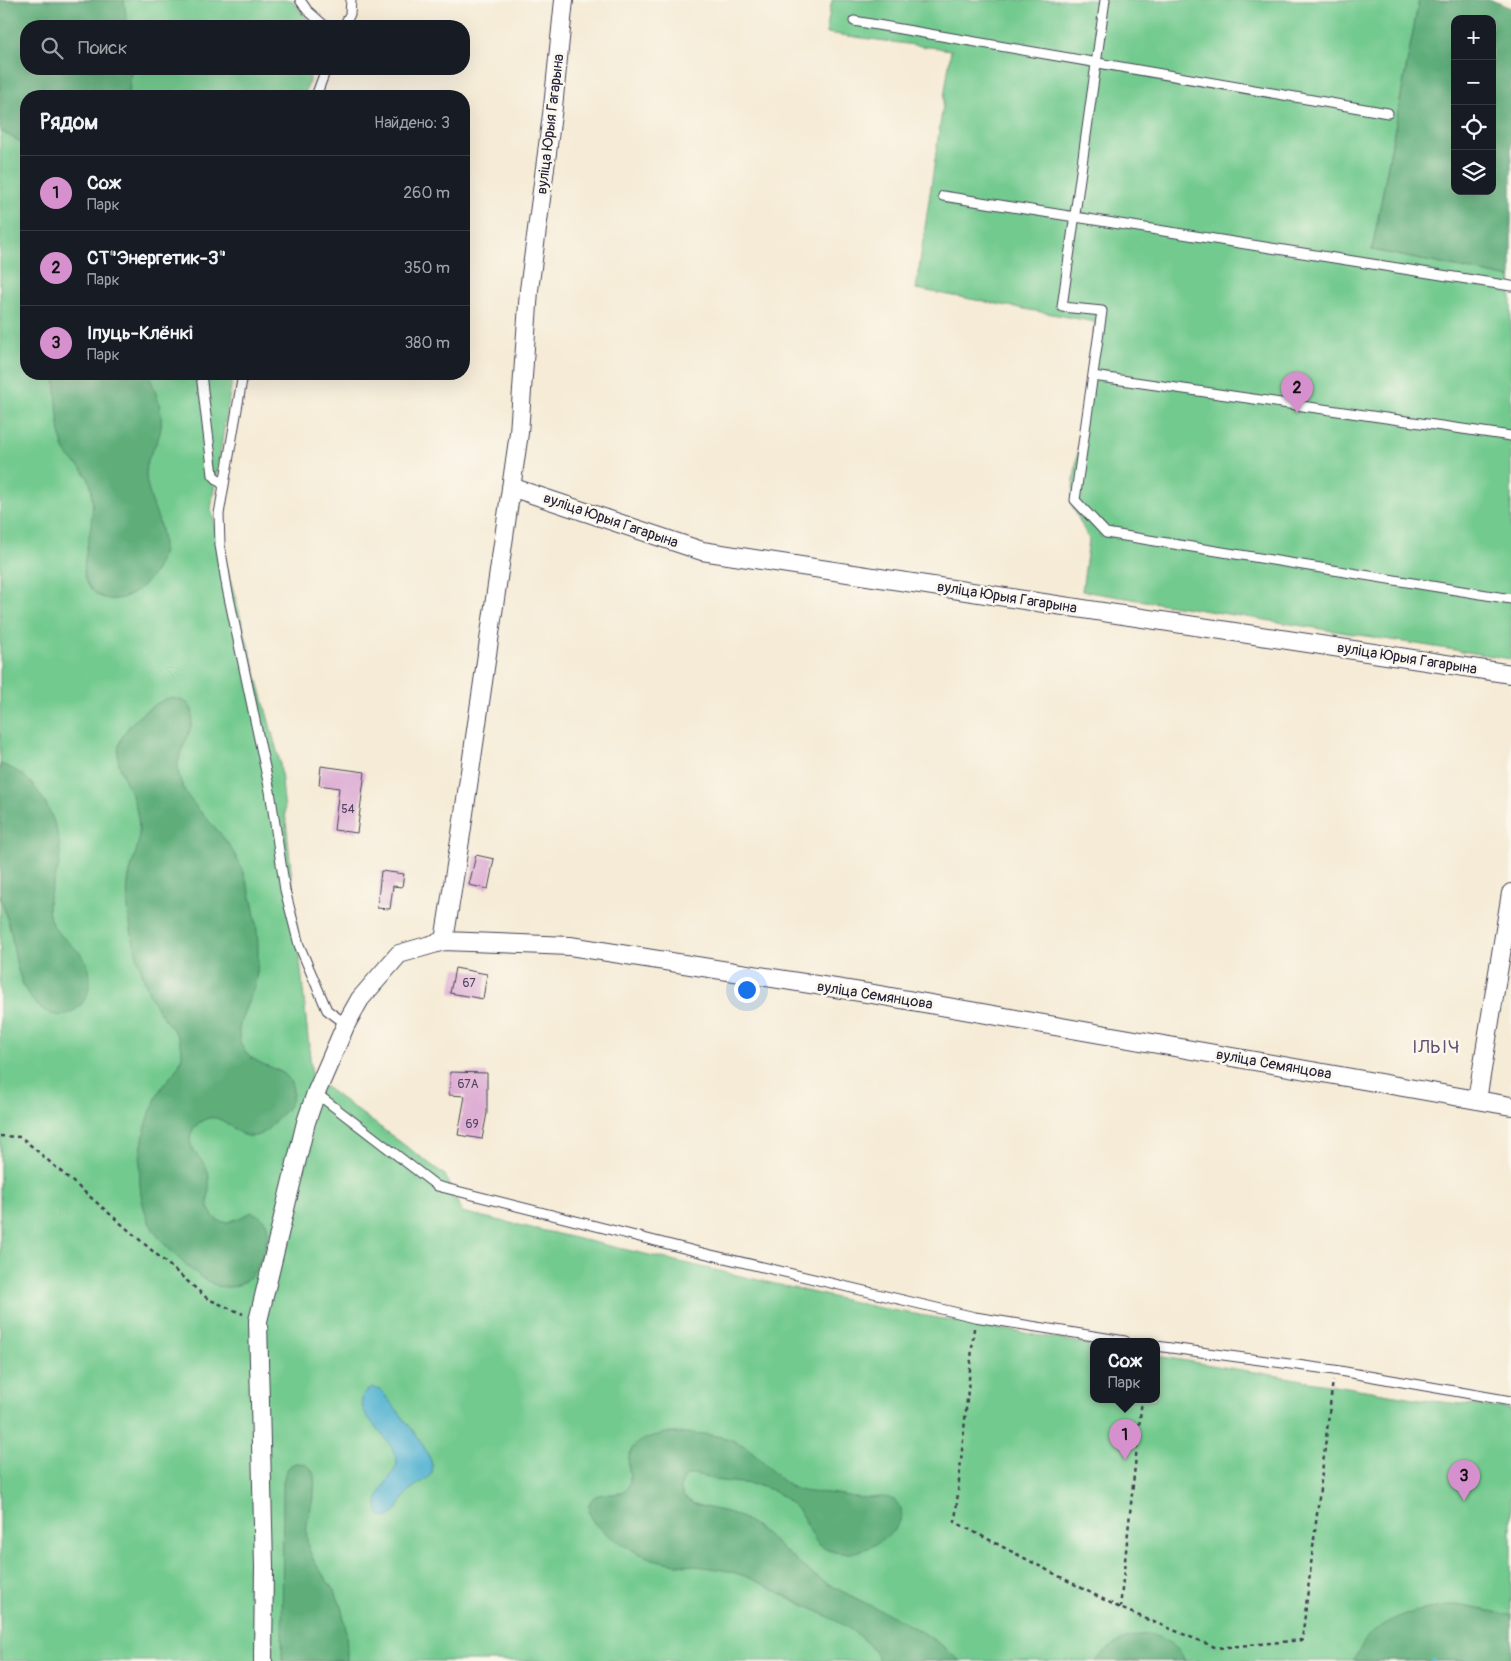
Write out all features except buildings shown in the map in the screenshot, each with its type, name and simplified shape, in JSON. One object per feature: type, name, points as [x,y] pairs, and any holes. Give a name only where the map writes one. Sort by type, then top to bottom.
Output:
[{"type":"street","name":"вуліца Юрыя Гагарына","points":[[444,941],[519,433],[529,290],[553,107],[564,0]]},
{"type":"street","name":"вуліца Юрыя Гагарына","points":[[511,487],[702,551],[1511,674]]},
{"type":"street","points":[[1477,1100],[1511,893]]},
{"type":"street","name":"вуліца Семянцова","points":[[263,1661],[264,1566],[258,1321],[306,1122],[316,1093],[346,1024],[360,999],[399,954],[444,941],[570,946],[883,996],[1511,1106]]},
{"type":"lane","points":[[300,0],[307,10],[318,20]]},
{"type":"lane","points":[[347,20],[350,14],[351,0]]},
{"type":"lane","points":[[1106,0],[1062,307],[1102,311],[1074,500],[1106,533],[1511,599]]},
{"type":"lane","points":[[854,21],[1388,113]]},
{"type":"lane","points":[[318,90],[324,75]]},
{"type":"lane","points":[[943,196],[1511,286]]},
{"type":"lane","points":[[1093,376],[1511,436]]},
{"type":"lane","points":[[202,380],[213,475],[224,486]]},
{"type":"lane","points":[[242,380],[218,514],[220,546],[227,588],[270,791],[285,890],[299,945],[327,1010],[346,1024]]},
{"type":"lane","points":[[316,1093],[437,1186],[703,1253],[975,1317],[1106,1338]]},
{"type":"lane","points":[[1160,1347],[1334,1370],[1511,1401]]},
{"type":"path","points":[[0,1136],[21,1138],[208,1299],[258,1321]]},
{"type":"path","points":[[975,1317],[955,1522],[1120,1608],[1217,1648],[1302,1640],[1334,1370]]},
{"type":"path","points":[[1120,1608],[1142,1403]]},
{"type":"green space","points":[[0,0],[292,0],[308,20],[20,20],[20,75],[311,75],[306,90],[20,90],[20,380],[232,380],[211,509],[280,762],[312,1077],[445,1175],[462,1212],[880,1308],[1090,1344],[1090,1403],[1160,1403],[1160,1357],[1432,1401],[1511,1409],[1511,1661],[0,1661]]},
{"type":"green space","points":[[0,0],[124,0],[126,20],[20,20],[20,75],[131,75],[129,90],[20,90],[20,142],[0,131]]},
{"type":"green space","points":[[832,0],[1419,0],[1372,250],[1511,278],[1511,659],[1082,591],[1089,540],[1071,503],[1095,322],[916,289],[951,50],[826,33]]},
{"type":"green space","points":[[1419,0],[1491,0],[1511,8],[1511,278],[1372,250]]},
{"type":"green space","points":[[56,380],[151,380],[161,412],[161,428],[147,462],[146,480],[161,528],[163,548],[160,560],[146,583],[124,597],[113,599],[101,597],[91,589],[85,578],[85,562],[93,506],[92,491],[90,482],[81,468],[64,449],[59,422]]},
{"type":"green space","points":[[168,698],[182,701],[190,706],[193,715],[178,766],[183,787],[189,798],[222,835],[235,855],[243,871],[253,907],[258,944],[258,962],[256,979],[240,1023],[239,1036],[243,1048],[249,1056],[285,1075],[291,1082],[293,1092],[292,1100],[286,1110],[268,1129],[258,1135],[247,1136],[216,1118],[208,1118],[200,1122],[191,1134],[192,1148],[208,1171],[208,1205],[214,1217],[222,1222],[226,1222],[252,1212],[263,1219],[267,1225],[268,1238],[256,1269],[248,1279],[236,1286],[230,1287],[215,1285],[207,1281],[189,1268],[166,1246],[151,1225],[144,1207],[140,1188],[141,1148],[145,1129],[158,1094],[179,1065],[182,1049],[176,1034],[157,1009],[148,991],[129,920],[128,882],[138,844],[139,825],[135,804],[118,761],[118,752],[123,735],[134,721],[154,705]]},
{"type":"green space","points":[[0,764],[19,773],[36,789],[48,808],[57,831],[60,853],[59,864],[49,897],[48,911],[50,919],[61,936],[83,957],[88,966],[90,978],[85,1000],[76,1009],[65,1015],[51,1014],[35,1003],[23,986],[17,965],[11,933],[0,893]]},
{"type":"green space","points":[[666,1433],[706,1434],[735,1441],[752,1452],[782,1480],[799,1490],[862,1498],[886,1497],[897,1502],[901,1509],[901,1518],[892,1532],[867,1549],[857,1552],[840,1553],[825,1549],[816,1542],[798,1510],[786,1499],[765,1487],[719,1481],[696,1474],[686,1477],[681,1486],[686,1499],[700,1506],[737,1515],[744,1519],[820,1579],[911,1626],[945,1648],[960,1661],[880,1661],[863,1640],[840,1623],[746,1576],[707,1567],[653,1559],[623,1545],[611,1537],[593,1520],[589,1511],[590,1502],[597,1496],[618,1493],[627,1488],[630,1479],[630,1453],[633,1447],[650,1437]]},
{"type":"green space","points":[[295,1463],[305,1464],[312,1469],[314,1487],[307,1527],[307,1541],[311,1555],[336,1594],[342,1610],[347,1644],[347,1661],[282,1661],[283,1482],[288,1469]]},
{"type":"green space","points":[[1457,1605],[1511,1615],[1511,1661],[1352,1661],[1367,1638],[1389,1621],[1411,1613]]},
{"type":"green space","points":[[1150,1634],[1171,1644],[1179,1651],[1185,1661],[1096,1661],[1113,1645],[1127,1638]]},
{"type":"water","points":[[372,1388],[380,1390],[405,1420],[422,1444],[432,1465],[430,1475],[408,1492],[396,1511],[386,1518],[379,1515],[377,1502],[382,1489],[397,1465],[395,1455],[390,1446],[364,1410],[362,1402],[364,1393]]},
{"type":"place","name":"СТ\"Энергетик-3\"","points":[[1297,413]]},
{"type":"place","name":"Сож","points":[[1125,1460]]},
{"type":"place","name":"Іпуць-Клёнкі","points":[[1464,1501]]},
{"type":"district","name":"ІЛЬІЧ","points":[[1436,1047]]}]
